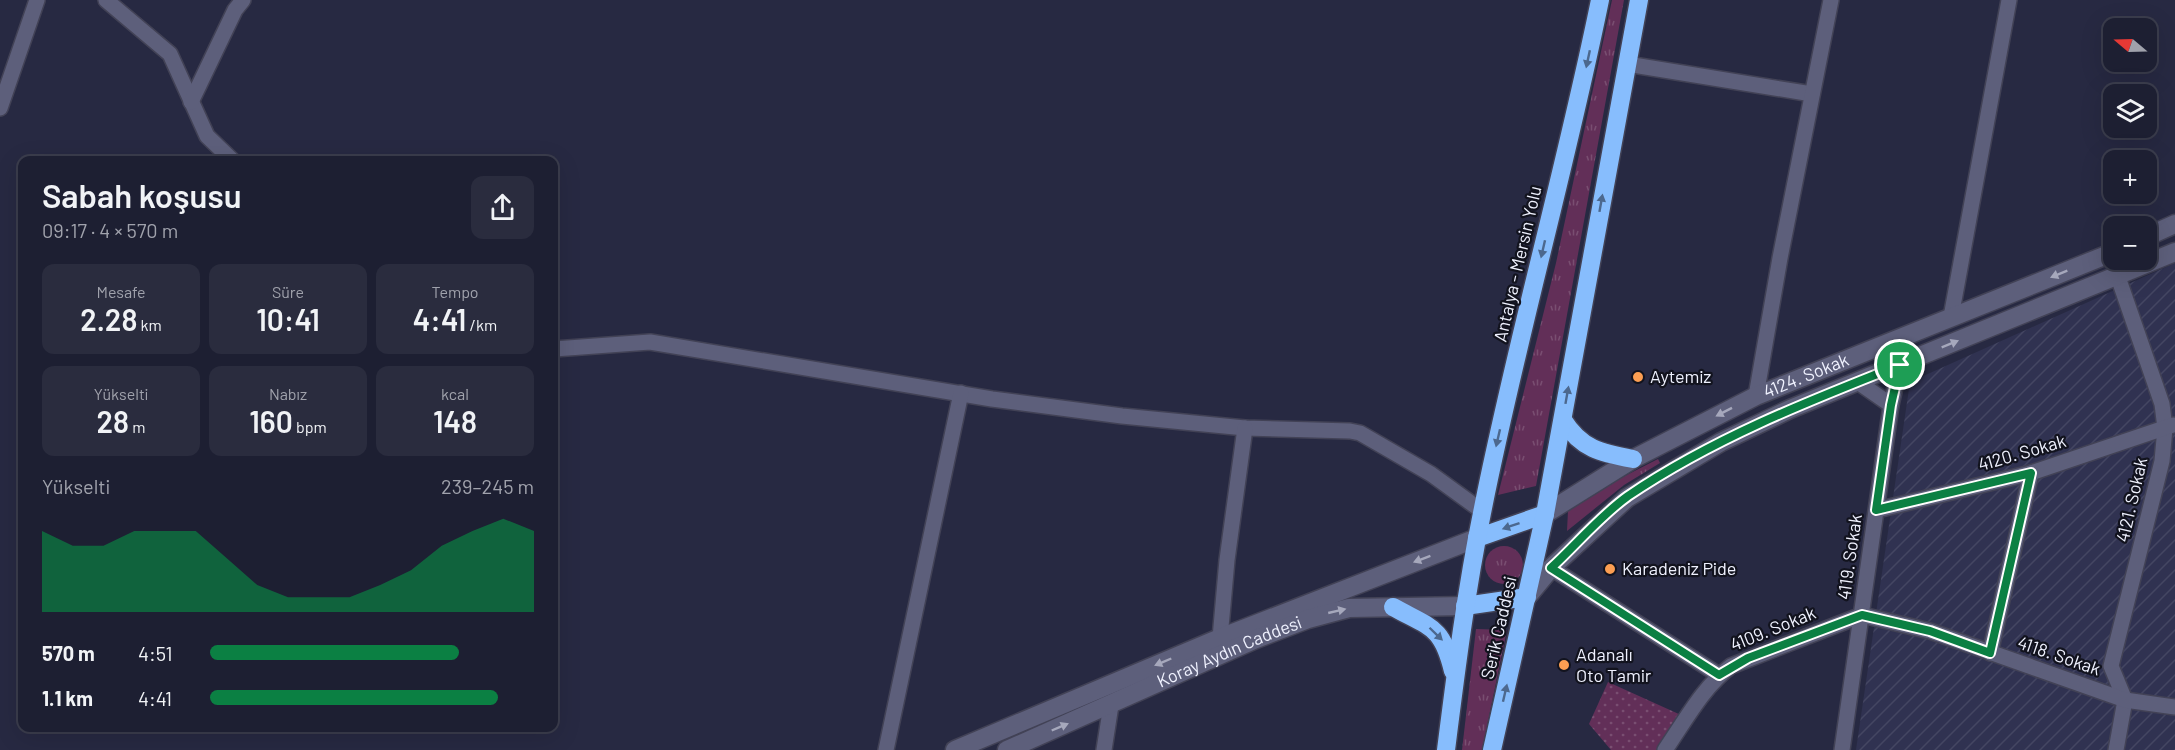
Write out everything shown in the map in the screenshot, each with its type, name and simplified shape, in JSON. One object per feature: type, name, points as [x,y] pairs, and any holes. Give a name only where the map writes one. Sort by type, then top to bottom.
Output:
[{"type":"highway","name":"Antalya - Mersin Yolu","points":[[1477,538],[1600,0]]},
{"type":"highway","points":[[1477,538],[1545,514],[1639,0]]},
{"type":"highway","points":[[1563,420],[1577,440],[1587,446],[1633,459]]},
{"type":"highway","name":"Serik Caddesi","points":[[1492,750],[1545,514]]},
{"type":"highway","name":"Serik Caddesi","points":[[1446,750],[1465,606],[1477,538]]},
{"type":"highway","points":[[1465,606],[1527,597]]},
{"type":"highway","points":[[1393,607],[1436,630],[1446,644],[1455,681]]},
{"type":"main road","points":[[2157,232],[2175,224]]},
{"type":"main road","points":[[2157,257],[2175,252]]},
{"type":"main road","name":"4124. Sokak","points":[[1545,514],[1633,459],[1756,396],[2103,256]]},
{"type":"main road","points":[[1527,597],[1551,568],[1627,498],[1676,467],[1764,420],[1900,365],[2112,270]]},
{"type":"main road","points":[[955,750],[1220,638],[1477,538]]},
{"type":"main road","name":"Koray Aydın Caddesi","points":[[1007,750],[1256,639],[1308,619],[1349,608],[1465,606]]},
{"type":"street","points":[[0,108],[37,0]]},
{"type":"street","points":[[106,0],[170,54],[207,136],[228,156]]},
{"type":"street","points":[[191,102],[235,10],[243,0]]},
{"type":"street","points":[[1756,396],[1831,0]]},
{"type":"street","points":[[1951,317],[2010,0]]},
{"type":"street","points":[[1627,64],[1812,94]]},
{"type":"street","name":"4121. Sokak","points":[[2117,270],[2170,426],[2111,666],[2125,700]]},
{"type":"street","points":[[558,349],[650,342],[960,393],[1122,416],[1245,428],[1340,429],[1359,433],[1431,474],[1482,511]]},
{"type":"street","name":"4119. Sokak","points":[[1842,750],[1891,405],[1900,365]]},
{"type":"street","points":[[1858,381],[1891,405]]},
{"type":"street","points":[[886,750],[960,393]]},
{"type":"street","name":"4120. Sokak","points":[[1876,510],[2031,473],[2170,426]]},
{"type":"street","points":[[1220,638],[1222,602],[1245,428]]},
{"type":"street","points":[[1990,653],[2031,473]]},
{"type":"street","points":[[1551,568],[1719,675]]},
{"type":"street","name":"4118. Sokak","points":[[1862,615],[1930,631],[2125,700],[2175,707]]},
{"type":"street","name":"4109. Sokak","points":[[1665,750],[1719,675],[1748,658],[1862,615]]},
{"type":"street","points":[[2116,750],[2125,700]]},
{"type":"street","points":[[1104,750],[1111,705]]},
{"type":"shaded area","points":[[2175,263],[2175,750],[1856,750],[1910,382]]},
{"type":"green space","points":[[1612,0],[1624,0],[1536,486],[1498,495],[1556,263]]},
{"type":"green space","points":[[1658,459],[1660,463],[1624,485],[1567,531],[1568,511],[1617,480]]},
{"type":"green space","points":[[1504,546],[1511,547],[1517,552],[1522,558],[1522,572],[1517,578],[1511,583],[1504,584],[1497,583],[1491,578],[1486,572],[1485,565],[1486,558],[1491,552],[1497,547]]},
{"type":"green space","points":[[1476,629],[1507,630],[1482,750],[1462,750]]},
{"type":"green space","points":[[1608,682],[1681,715],[1657,750],[1611,750],[1589,724]]},
{"type":"place","name":"Aytemiz","points":[[1638,377]]},
{"type":"place","name":"Karadeniz Pide","points":[[1610,569]]},
{"type":"place","name":"Adanalı Oto Tamir","points":[[1564,665]]},
{"type":"route","points":[[1900,365],[1891,405],[1876,510],[2031,473],[1990,653],[1930,631],[1862,615],[1748,658],[1719,675],[1551,568],[1627,498],[1686,461],[1764,420],[1900,365]]}]
